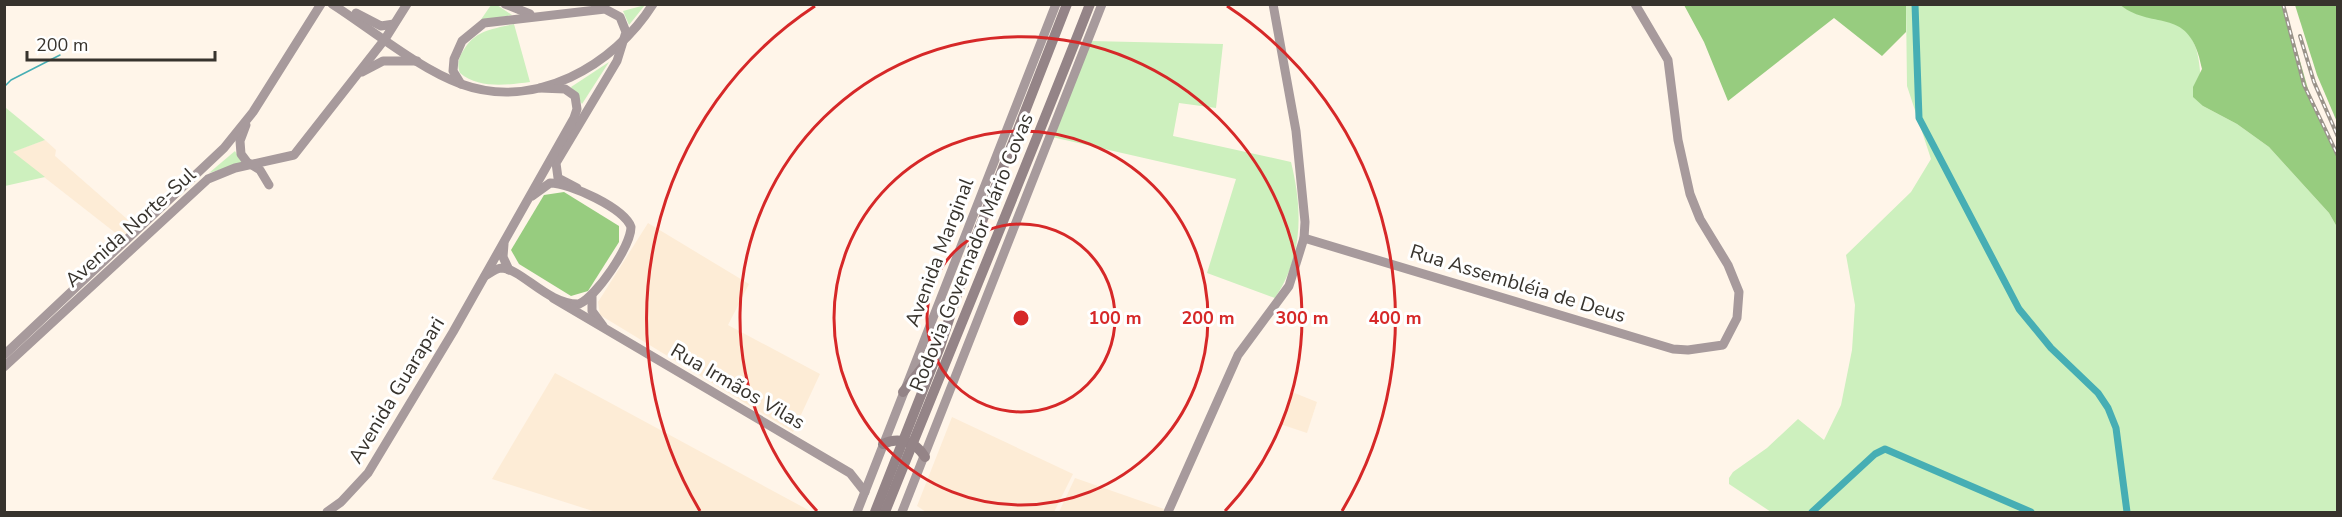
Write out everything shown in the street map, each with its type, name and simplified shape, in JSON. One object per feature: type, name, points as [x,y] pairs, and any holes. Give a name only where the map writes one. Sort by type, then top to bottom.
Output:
[{"type":"main road","name":"Rodovia Governador Mário Covas","points":[[885,513],[976,237],[1067,4]]},
{"type":"main road","name":"Rodovia Governador Mário Covas","points":[[875,513],[998,240],[1090,4]]},
{"type":"main road","points":[[903,392],[940,347]]},
{"type":"main road","points":[[883,444],[890,440],[908,442],[925,457]]},
{"type":"street","name":"Avenida Norte-Sul","points":[[4,355],[211,163],[253,112],[321,4]]},
{"type":"street","name":"Avenida Norte-Sul","points":[[4,367],[202,184],[226,170],[294,155],[385,39],[407,4]]},
{"type":"street","points":[[505,4],[535,15]]},
{"type":"street","points":[[540,88],[566,80],[595,65],[642,22],[653,4]]},
{"type":"street","name":"Avenida Marginal","points":[[857,513],[1056,4]]},
{"type":"street","points":[[904,512],[1102,4]]},
{"type":"street","points":[[1168,513],[1238,355],[1289,286],[1304,238],[1305,222],[1296,131],[1273,4]]},
{"type":"street","name":"Rua Assembléia de Deus","points":[[1304,238],[1673,349],[1688,350],[1723,345],[1737,318],[1739,292],[1690,194],[1678,140],[1668,60],[1635,4]]},
{"type":"street","points":[[335,6],[346,7],[381,27],[394,24]]},
{"type":"street","points":[[335,6],[421,62],[461,84],[505,90],[565,89],[575,96],[577,109],[570,126],[505,240],[503,257],[510,270]]},
{"type":"street","points":[[461,84],[454,75],[453,66],[462,41],[484,23],[535,15],[605,9],[620,18],[626,37],[617,61],[556,163],[558,177],[621,214],[630,227],[628,241],[592,297],[575,304],[553,298],[510,270],[499,269],[483,277]]},
{"type":"street","points":[[355,77],[383,61],[421,62]]},
{"type":"street","points":[[253,112],[240,146],[241,154],[250,164],[260,170],[269,185]]},
{"type":"street","points":[[528,198],[550,183],[576,188]]},
{"type":"street","name":"Avenida Guarapari","points":[[327,513],[342,502],[368,473],[453,332],[505,240]]},
{"type":"street","points":[[592,297],[594,315],[606,330]]},
{"type":"street","name":"Rua Irmãos Vilas","points":[[553,298],[850,473],[865,492]]},
{"type":"street","points":[[850,473],[872,472]]},
{"type":"shaded area","points":[[45,140],[56,150],[55,156],[135,226],[122,238],[12,152]]},
{"type":"shaded area","points":[[648,223],[749,284],[728,325],[820,374],[793,432],[600,315],[598,302]]},
{"type":"shaded area","points":[[555,373],[812,512],[596,512],[492,479]]},
{"type":"shaded area","points":[[1292,392],[1317,402],[1307,433],[1280,424]]},
{"type":"shaded area","points":[[952,417],[1073,474],[1054,512],[926,512],[917,506]]},
{"type":"shaded area","points":[[1075,478],[1164,509],[1163,512],[1059,512]]},
{"type":"green space","points":[[491,5],[497,5],[512,15],[480,21]]},
{"type":"green space","points":[[645,5],[629,25],[623,11]]},
{"type":"green space","points":[[1684,5],[1906,5],[1906,32],[1882,56],[1834,18],[1728,101],[1704,42]]},
{"type":"green space","points":[[1906,5],[2120,5],[2136,12],[2164,19],[2178,25],[2188,33],[2198,55],[2203,106],[2237,124],[2269,147],[2329,213],[2337,227],[2337,512],[1771,512],[1729,484],[1729,478],[1733,472],[1767,448],[1798,419],[1824,440],[1841,405],[1852,350],[1855,305],[1846,255],[1911,192],[1931,159],[1907,86]]},
{"type":"green space","points":[[2120,5],[2284,5],[2308,89],[2337,157],[2337,227],[2329,213],[2269,147],[2237,124],[2203,106],[2193,97],[2193,87],[2202,69],[2189,35],[2180,27],[2133,13]]},
{"type":"green space","points":[[2295,5],[2337,5],[2337,122],[2317,75]]},
{"type":"green space","points":[[514,24],[530,82],[503,85],[484,84],[460,73],[458,65],[460,57],[473,39],[498,27]]},
{"type":"green space","points":[[1090,41],[1223,44],[1216,108],[1179,103],[1173,136],[1291,162],[1298,198],[1298,233],[1291,266],[1275,298],[1207,273],[1236,179],[1052,137]]},
{"type":"green space","points":[[609,62],[582,104],[571,87]]},
{"type":"green space","points":[[6,108],[45,140],[13,152],[45,177],[5,186]]},
{"type":"green space","points":[[235,151],[242,163],[209,173]]},
{"type":"green space","points":[[564,192],[619,226],[619,242],[588,291],[571,296],[519,264],[511,250],[544,195]]},
{"type":"waterway","points":[[1915,4],[1919,118],[2019,309],[2051,348],[2098,393],[2108,408],[2116,428],[2127,512]]},
{"type":"waterway","points":[[4,87],[11,80],[60,55]]},
{"type":"waterway","points":[[1812,512],[1875,454],[1885,449],[2031,512]]},
{"type":"railway","points":[[2283,4],[2304,85],[2338,156]]},
{"type":"railway","points":[[2300,36],[2314,82],[2338,137]]}]
